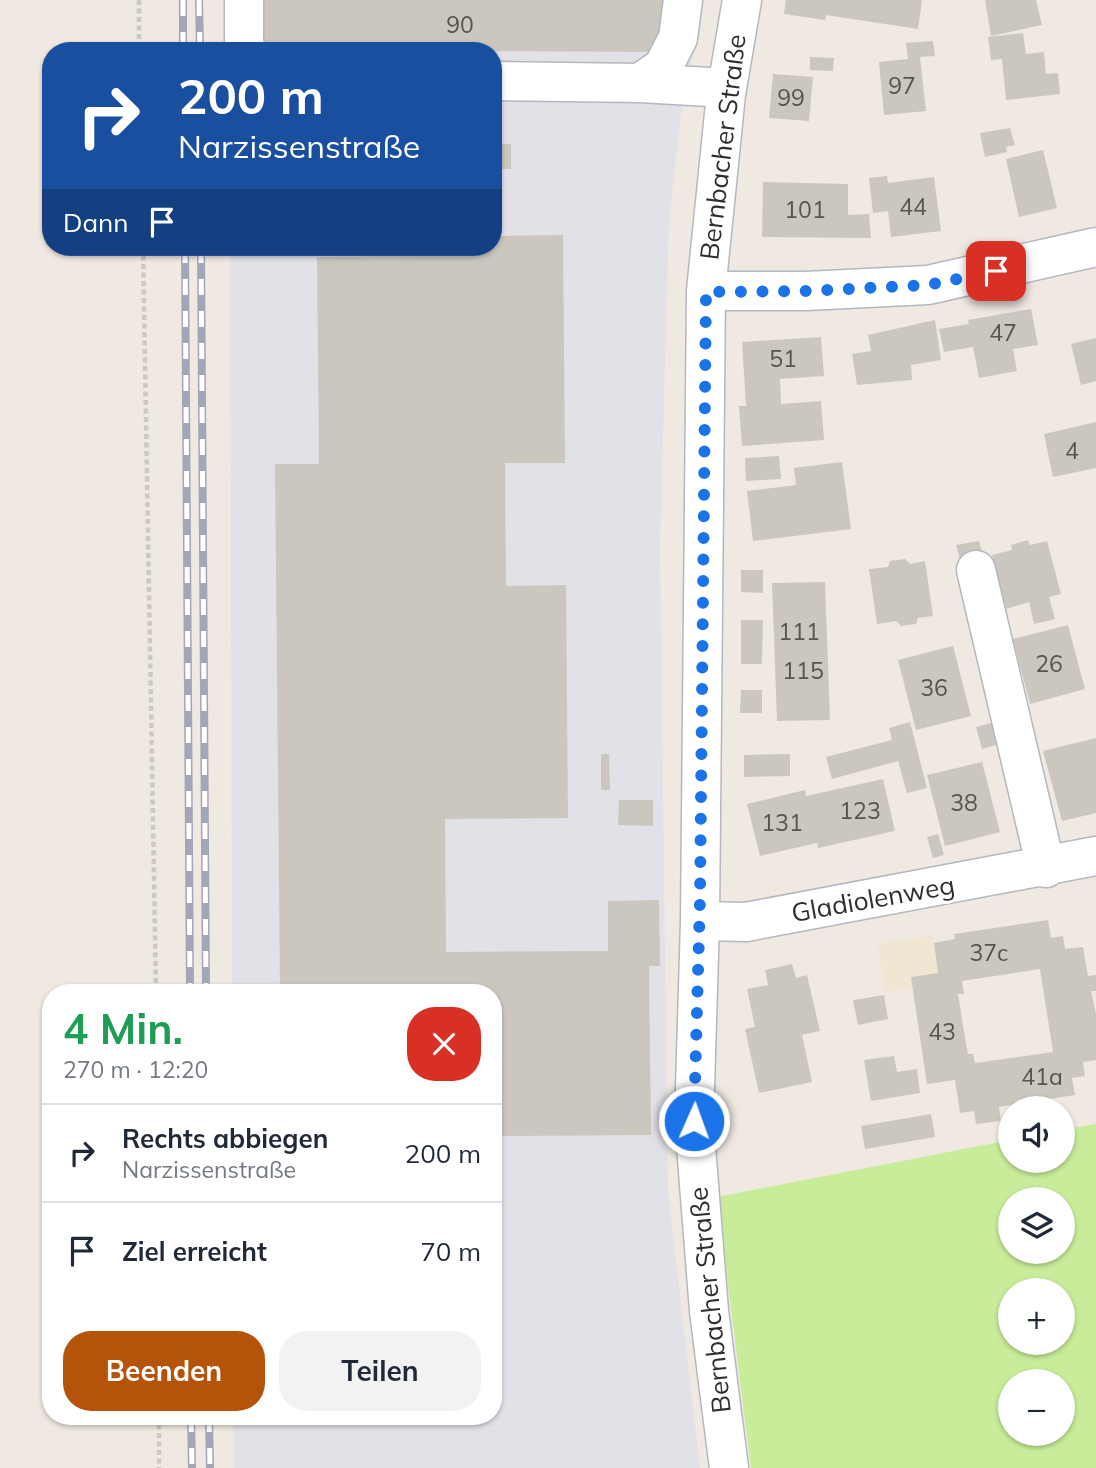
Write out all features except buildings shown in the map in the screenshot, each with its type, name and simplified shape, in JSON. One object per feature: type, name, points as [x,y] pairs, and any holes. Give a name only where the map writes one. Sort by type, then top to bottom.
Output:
[{"type":"street","points":[[244,0],[244,42]]},
{"type":"street","points":[[640,83],[663,67],[678,38],[683,0]]},
{"type":"street","name":"Bernbacher Straße","points":[[729,1468],[709,1311],[694,1144],[700,921],[706,292],[727,88],[742,0]]},
{"type":"street","points":[[502,81],[640,83],[727,88]]},
{"type":"street","points":[[706,292],[806,291],[928,285],[1096,247]]},
{"type":"street","points":[[976,570],[1046,868]]},
{"type":"street","name":"Gladiolenweg","points":[[700,921],[746,922],[1046,868],[1096,856]]},
{"type":"path","points":[[139,0],[139,42]]},
{"type":"path","points":[[143,256],[156,984]]},
{"type":"path","points":[[159,1425],[159,1468]]},
{"type":"shaded area","points":[[229,0],[704,0],[681,114],[669,221],[660,547],[668,1192],[700,1468],[234,1468],[234,1425],[502,1425],[502,984],[232,984],[230,256],[502,256],[502,42],[229,42]]},
{"type":"shaded area","points":[[932,935],[938,973],[963,993],[914,1000],[911,988],[886,992],[878,944]]},
{"type":"green space","points":[[1096,1124],[1096,1468],[751,1468],[717,1197],[998,1142],[998,1173],[1075,1173],[1075,1128]]},
{"type":"railway","points":[[183,0],[183,42]]},
{"type":"railway","points":[[199,0],[200,42]]},
{"type":"railway","points":[[185,256],[190,984]]},
{"type":"railway","points":[[201,256],[206,984]]},
{"type":"railway","points":[[191,1425],[192,1468]]},
{"type":"railway","points":[[209,1425],[210,1468]]},
{"type":"route","points":[[694,1121],[700,899],[706,292],[806,291],[928,285],[996,271]]}]
